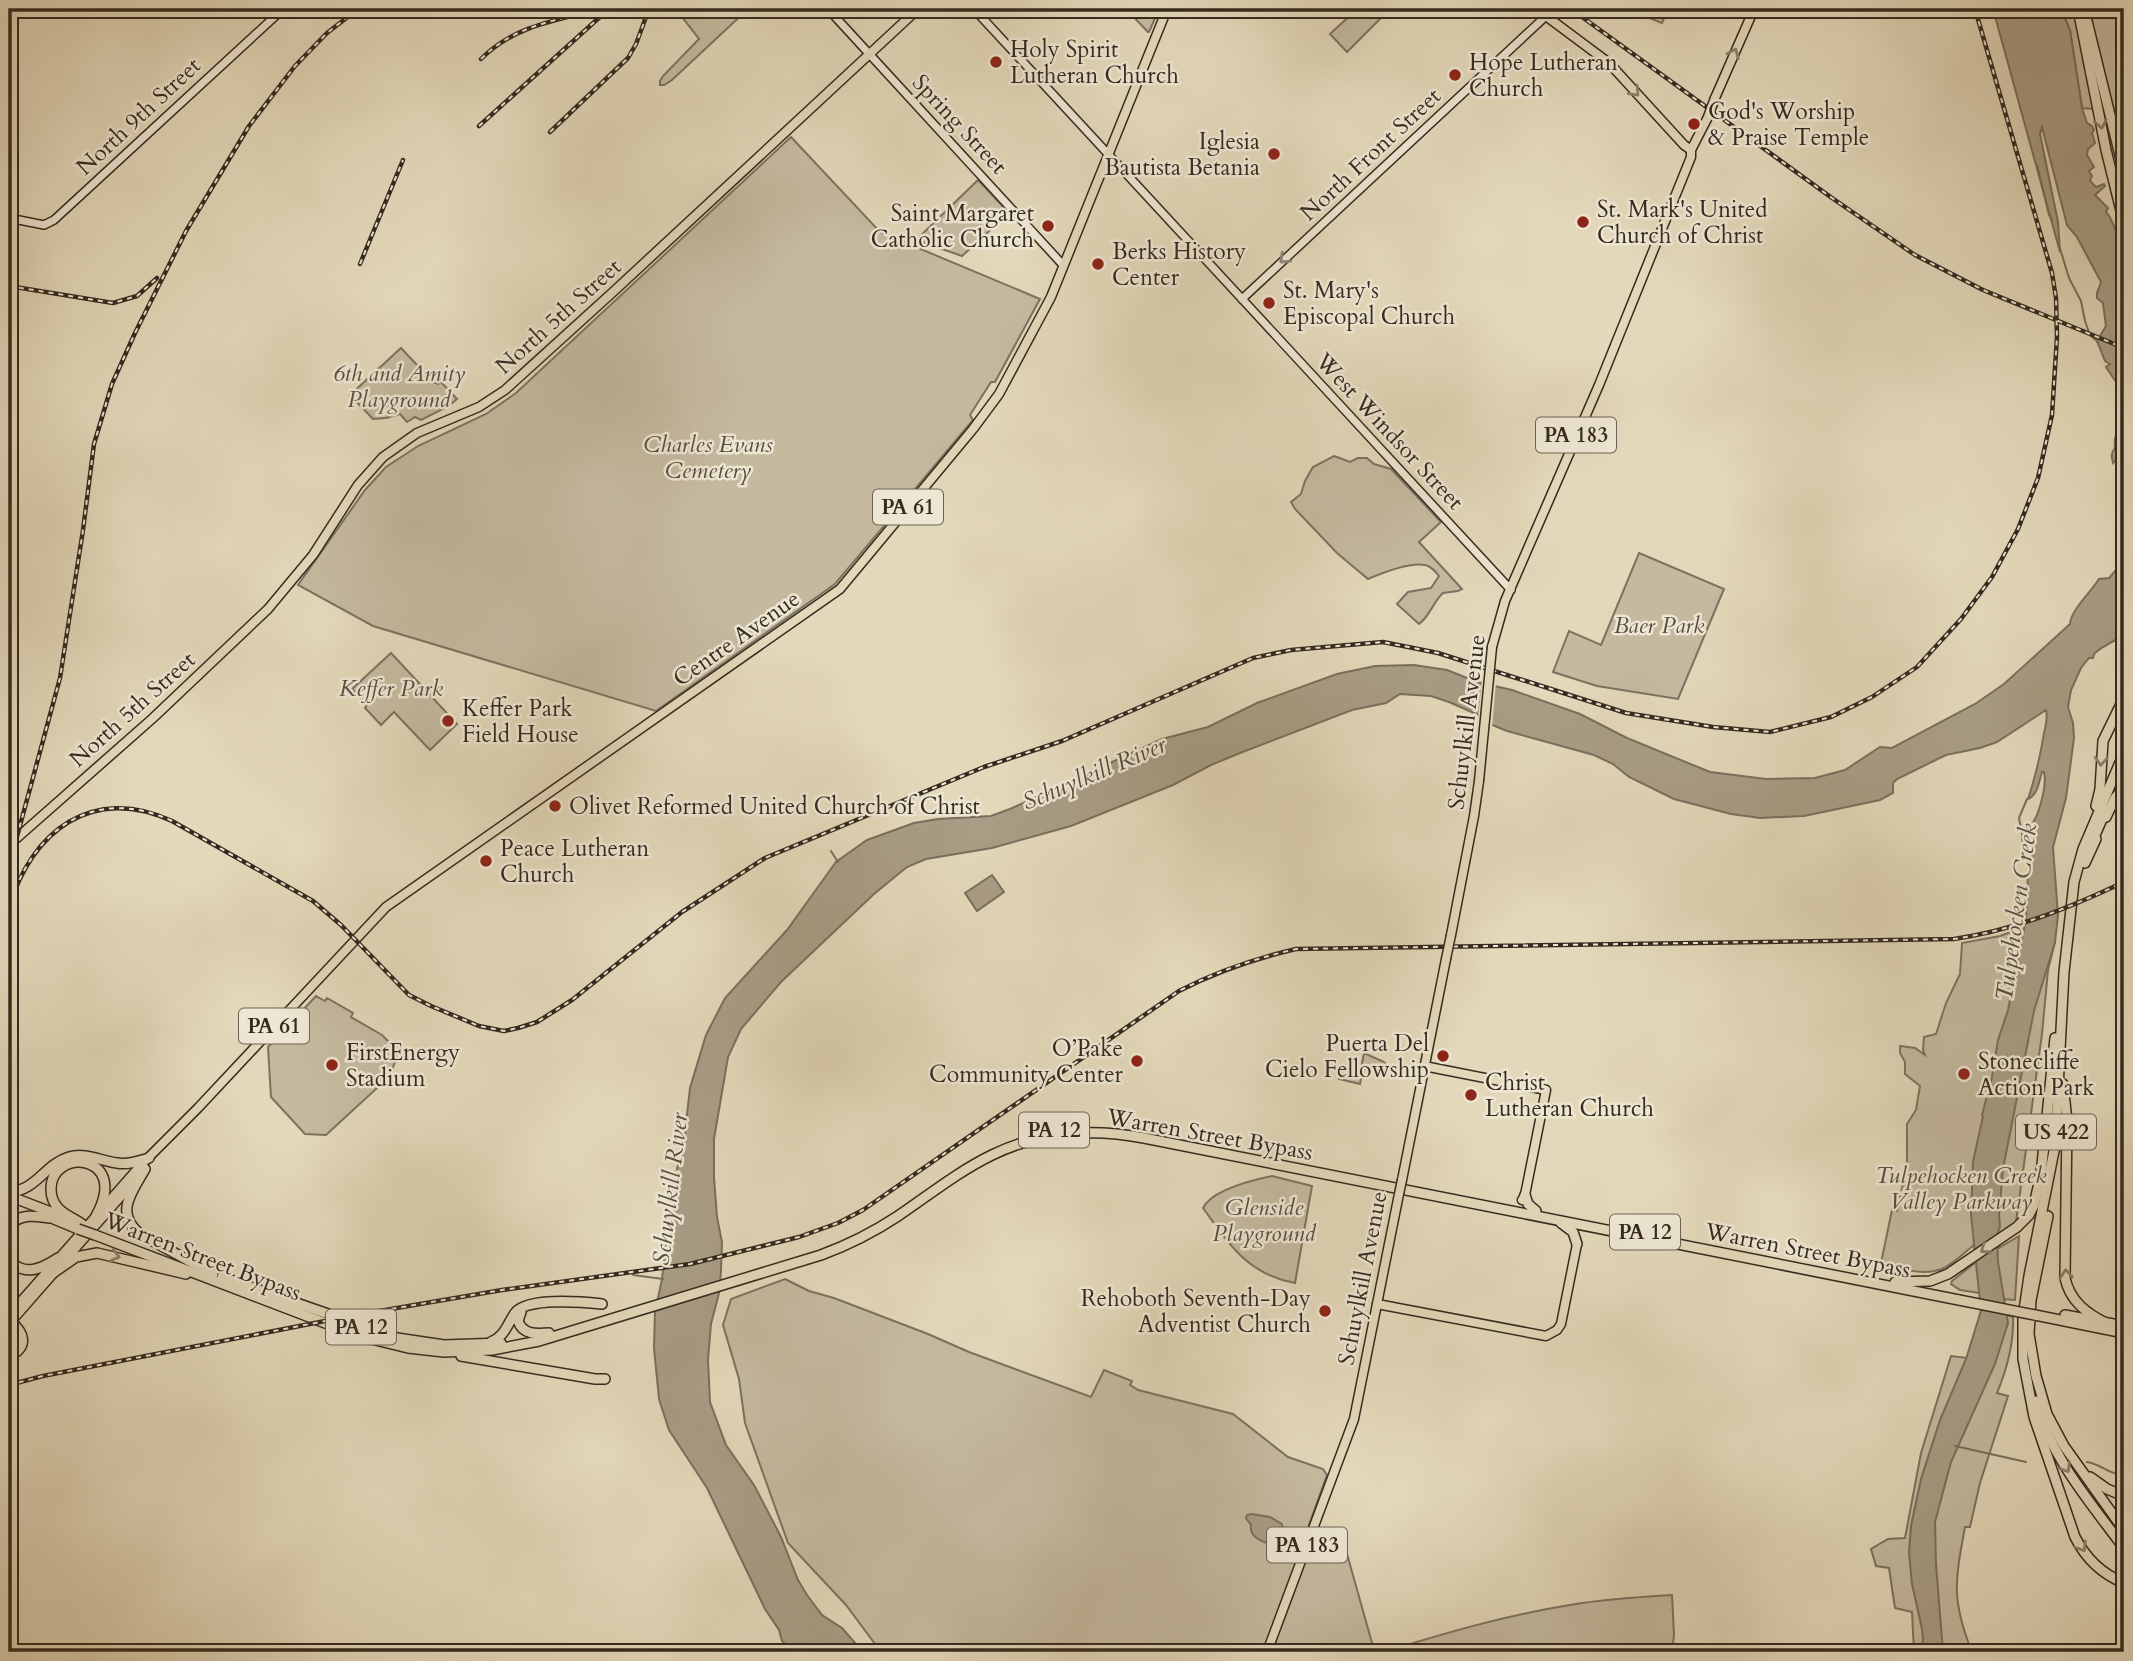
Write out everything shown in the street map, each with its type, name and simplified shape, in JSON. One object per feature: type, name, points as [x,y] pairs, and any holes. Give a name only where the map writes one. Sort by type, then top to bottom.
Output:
[{"type":"highway","points":[[2078,9],[2106,150],[2124,223]]},
{"type":"highway","points":[[2085,9],[2124,172]]},
{"type":"highway","points":[[2075,879],[2080,847],[2099,800],[2103,741],[2124,698]]},
{"type":"highway","name":"US 422","points":[[2123,1583],[2105,1574],[2095,1565],[2075,1537],[2034,1418],[2023,1359],[2022,1335],[2029,1276],[2055,1146],[2060,1024],[2075,879],[2082,849],[2124,753]]},
{"type":"highway","name":"US 422","points":[[2106,1323],[2077,1303],[2069,1292],[2065,1278],[2067,1121],[2063,1084],[2073,939],[2080,881],[2089,848],[2124,768]]},
{"type":"highway","points":[[2085,863],[2113,802],[2124,787]]},
{"type":"highway","points":[[1895,1284],[1930,1281],[1954,1271],[2017,1227],[2032,1211],[2041,1174],[2069,927]]},
{"type":"highway","points":[[2063,1084],[2062,1135],[2058,1165],[2032,1300],[2029,1334],[2031,1354],[2047,1414],[2064,1446],[2124,1530]]},
{"type":"highway","name":"Warren Street Bypass","points":[[246,1289],[397,1338],[444,1345],[515,1341],[593,1322],[810,1259],[855,1241],[886,1224],[976,1164],[999,1152],[1036,1138],[1074,1132],[1144,1138],[1519,1203],[1536,1210],[1895,1284],[2035,1312],[2124,1326]]},
{"type":"highway","points":[[9,1194],[27,1188],[59,1162],[71,1157],[84,1156],[122,1164],[149,1158]]},
{"type":"highway","points":[[80,1226],[61,1211],[52,1198],[51,1187],[58,1170],[75,1162],[93,1166],[101,1173],[106,1191],[96,1216]]},
{"type":"highway","points":[[145,1169],[128,1202],[130,1223],[140,1234],[211,1276]]},
{"type":"highway","name":"Warren Street Bypass","points":[[9,1194],[97,1233],[371,1340],[431,1351],[492,1350],[539,1341],[593,1322]]},
{"type":"highway","name":"Warren Street Bypass","points":[[9,1202],[80,1226]]},
{"type":"highway","name":"Warren Street Bypass","points":[[1519,1203],[1556,1220],[1895,1284]]},
{"type":"highway","points":[[9,1226],[14,1220],[25,1216],[50,1218]]},
{"type":"highway","points":[[1556,1220],[1573,1232],[1577,1244]]},
{"type":"highway","points":[[1577,1244],[1582,1233],[1593,1227]]},
{"type":"highway","points":[[53,1273],[76,1257],[97,1253],[176,1272],[211,1276]]},
{"type":"highway","points":[[9,1260],[18,1268],[33,1270],[58,1258]]},
{"type":"highway","points":[[479,1345],[501,1336],[516,1312],[527,1304],[602,1304],[532,1307],[520,1313],[518,1321],[524,1330],[534,1334],[549,1333]]},
{"type":"highway","name":"Warren Street Bypass","points":[[2035,1312],[2124,1334]]},
{"type":"highway","points":[[2022,1335],[2040,1416],[2050,1440],[2074,1480],[2124,1548]]},
{"type":"highway","points":[[431,1351],[605,1379],[522,1361],[519,1356],[521,1351],[539,1341]]},
{"type":"highway","points":[[2064,1446],[2096,1482],[2124,1496]]},
{"type":"main road","name":"North 9th Street","points":[[9,218],[44,225],[51,222],[283,9]]},
{"type":"main road","name":"Spring Street","points":[[828,9],[1063,265]]},
{"type":"main road","name":"North 5th Street","points":[[9,845],[153,718],[268,609],[313,555],[358,485],[383,457],[417,433],[479,407],[505,390],[918,9]]},
{"type":"main road","name":"West Windsor Street","points":[[974,9],[1511,590]]},
{"type":"main road","name":"Centre Avenue","points":[[9,1320],[58,1258],[96,1216],[386,907],[840,589],[994,402],[1051,297],[1167,9]]},
{"type":"main road","name":"North Front Street","points":[[1242,299],[1555,9]]},
{"type":"main road","name":"Schuylkill Avenue","points":[[1267,1652],[1354,1419],[1474,816],[1496,628],[1599,385],[1691,157],[1691,150],[1754,9]]},
{"type":"main road","points":[[1546,16],[1609,64],[1691,150]]},
{"type":"main road","points":[[1424,1066],[1546,1090],[1519,1203]]},
{"type":"main road","name":"Centre Avenue","points":[[9,1320],[145,1169],[149,1158]]},
{"type":"main road","points":[[1377,1304],[1546,1336],[1557,1331],[1561,1324],[1577,1244]]},
{"type":"main road","points":[[9,1320],[21,1330],[23,1339],[19,1351],[9,1357]]},
{"type":"green space","points":[[676,9],[748,9],[672,80],[660,85],[663,76],[699,39]]},
{"type":"green space","points":[[1126,9],[1159,9],[1148,32]]},
{"type":"green space","points":[[1357,9],[1371,9],[1380,19],[1347,52],[1330,34]]},
{"type":"green space","points":[[1641,9],[1668,9],[1662,23],[1649,18]]},
{"type":"green space","points":[[2061,9],[2074,9],[2094,109],[2082,108],[2070,30]]},
{"type":"green space","points":[[2089,9],[2124,9],[2124,115],[2114,112]]},
{"type":"green space","name":"Charles Evans Cemetery","points":[[791,137],[880,232],[1040,299],[995,382],[991,382],[970,415],[973,420],[835,584],[656,711],[373,626],[298,585],[365,490],[386,467],[418,446],[486,414],[516,393]]},
{"type":"green space","points":[[978,180],[1009,213],[962,256],[916,240]]},
{"type":"green space","name":"6th and Amity Playground","points":[[401,348],[433,382],[438,384],[440,381],[457,399],[421,420],[415,417],[407,422],[400,414],[373,419],[350,395]]},
{"type":"green space","points":[[1334,456],[1350,462],[1367,458],[1374,464],[1391,469],[1441,522],[1419,542],[1462,589],[1443,593],[1419,624],[1397,604],[1408,592],[1431,588],[1439,576],[1433,569],[1425,565],[1412,565],[1368,579],[1337,553],[1291,502],[1301,494],[1313,467]]},
{"type":"green space","name":"Baer Park","points":[[1639,553],[1724,589],[1678,699],[1597,686],[1553,672],[1569,631],[1601,645]]},
{"type":"green space","name":"Keffer Park","points":[[391,653],[457,724],[430,750],[394,712],[381,725],[352,689]]},
{"type":"green space","name":"Tulpehocken Creek Valley Parkway","points":[[2025,927],[2055,942],[2048,970],[2042,1034],[2016,1222],[1997,1235],[1999,1248],[2019,1236],[2015,1300],[2003,1299],[2007,1315],[2013,1317],[2013,1326],[2009,1355],[1997,1393],[2008,1396],[1980,1483],[1970,1527],[1965,1527],[1957,1577],[1958,1604],[1972,1652],[1914,1652],[1912,1612],[1895,1608],[1889,1568],[1876,1566],[1871,1549],[1888,1539],[1905,1538],[1921,1453],[1951,1356],[1967,1358],[1981,1311],[1980,1293],[1960,1290],[1951,1284],[1976,1262],[1974,1245],[1950,1264],[1935,1271],[1911,1271],[1881,1263],[1892,1210],[1897,1211],[1907,1165],[1907,1124],[1916,1110],[1920,1086],[1905,1074],[1905,1062],[1900,1046],[1915,1048],[1925,1055],[1924,1037],[1936,1034],[1946,1003],[1960,974],[1962,943],[2000,936]]},
{"type":"green space","name":"FirstEnergy Stadium","points":[[316,996],[325,1001],[327,998],[353,1013],[351,1017],[393,1043],[397,1061],[389,1077],[326,1135],[305,1134],[271,1097],[268,1047]]},
{"type":"green space","points":[[1364,1053],[1384,1062],[1388,1067],[1386,1074],[1363,1069],[1360,1084],[1339,1079],[1342,1065],[1361,1069]]},
{"type":"green space","name":"Glenside Playground","points":[[1272,1176],[1312,1186],[1295,1283],[1278,1279],[1252,1265],[1231,1246],[1203,1208],[1224,1191]]},
{"type":"green space","points":[[785,1279],[809,1291],[834,1298],[1091,1397],[1104,1370],[1132,1381],[1130,1385],[1138,1390],[1233,1414],[1288,1457],[1323,1469],[1327,1475],[1309,1525],[1342,1536],[1372,1643],[1382,1652],[881,1652],[846,1605],[788,1543],[745,1423],[739,1379],[723,1325],[731,1299]]},
{"type":"green space","points":[[1672,1595],[1672,1652],[1384,1652],[1476,1625],[1546,1609]]},
{"type":"water","points":[[1993,9],[2061,9],[2070,30],[2082,108],[2087,123],[2094,130],[2092,133],[2095,143],[2088,149],[2087,155],[2094,167],[2089,171],[2092,176],[2090,181],[2096,187],[2105,186],[2095,195],[2108,208],[2106,212],[2114,227],[2124,259],[2124,394],[2106,367],[2110,364],[2105,361],[2097,341],[2106,326],[2103,303],[2097,298],[2101,282],[2077,237],[2067,225],[2042,127],[2040,134],[2058,222],[2060,252]]},
{"type":"water","points":[[2124,428],[2124,455],[2118,454],[2113,463],[2116,436]]},
{"type":"water","name":"Schuylkill River","points":[[2124,561],[2124,631],[2094,654],[2093,658],[2089,658],[2081,668],[2071,690],[2068,707],[2074,738],[2066,798],[2053,847],[2058,915],[2055,942],[2034,1011],[2003,1169],[2000,1227],[1997,1235],[1998,1262],[2008,1323],[1995,1364],[1951,1462],[1935,1522],[1943,1652],[1920,1652],[1922,1629],[1912,1584],[1909,1553],[1911,1526],[1921,1479],[1940,1420],[1966,1359],[1981,1311],[1971,1215],[1973,1162],[2026,919],[2028,874],[2033,861],[2032,853],[2022,840],[2022,829],[2027,829],[2035,819],[2043,794],[2045,778],[2042,772],[2036,791],[2028,799],[2041,750],[2046,710],[1997,742],[1946,755],[1897,779],[1893,783],[1893,793],[1880,800],[1804,816],[1760,818],[1731,814],[1674,799],[1629,777],[1613,764],[1594,755],[1507,731],[1492,725],[1483,717],[1431,696],[1400,694],[1386,703],[1352,710],[1240,753],[1173,785],[1071,826],[992,848],[926,859],[907,867],[874,894],[781,982],[741,1029],[728,1057],[714,1139],[717,1217],[722,1242],[719,1293],[711,1324],[708,1360],[710,1402],[726,1445],[754,1485],[807,1595],[822,1615],[842,1628],[863,1652],[794,1652],[782,1641],[779,1630],[765,1609],[707,1488],[669,1430],[659,1399],[654,1348],[655,1312],[662,1279],[670,1197],[684,1141],[690,1088],[706,1035],[725,998],[787,930],[836,862],[867,840],[914,823],[991,816],[1162,739],[1208,727],[1257,703],[1337,674],[1375,666],[1414,665],[1447,670],[1477,682],[1512,690],[1580,714],[1627,738],[1710,772],[1766,779],[1815,778],[1845,770],[1880,747],[1892,748],[1975,704],[2004,684],[2070,624],[2078,607],[2099,579],[2109,578]]},
{"type":"water","points":[[992,875],[1004,892],[977,911],[965,893]]},
{"type":"water","points":[[1251,1514],[1270,1517],[1282,1524],[1283,1533],[1279,1543],[1271,1545],[1254,1536],[1246,1518]]},
{"type":"pier","points":[[1482,679],[1496,683],[1492,729],[1478,719]]},
{"type":"waterway","points":[[2037,165],[2052,220]]},
{"type":"waterway","points":[[2058,242],[2069,278],[2081,301],[2090,335],[2098,342]]},
{"type":"waterway","name":"Tulpehocken Creek","points":[[2022,833],[2019,818],[2027,799]]},
{"type":"waterway","points":[[831,851],[838,862]]},
{"type":"waterway","points":[[633,1275],[663,1279]]},
{"type":"waterway","points":[[1955,1446],[2026,1462]]},
{"type":"waterway","points":[[2087,1462],[2124,1475]]},
{"type":"railway","points":[[9,866],[60,678],[94,444],[112,384],[186,231],[249,126],[295,66],[327,33],[358,9]]},
{"type":"railway","points":[[481,59],[508,38],[522,31],[602,9]]},
{"type":"railway","points":[[479,126],[612,9]]},
{"type":"railway","points":[[550,132],[628,58],[649,9]]},
{"type":"railway","points":[[1571,9],[1915,255],[1983,290],[2124,348]]},
{"type":"railway","points":[[9,908],[19,881],[33,857],[49,837],[69,822],[92,812],[116,808],[143,811],[172,821],[313,901],[341,925],[409,995],[479,1026],[504,1031],[537,1022],[572,1000],[682,912],[765,858],[984,767],[1062,741],[1253,658],[1291,650],[1383,642],[1438,653],[1626,713],[1713,727],[1770,732],[1831,717],[1872,697],[1917,667],[1961,619],[1992,577],[2018,529],[2038,478],[2052,415],[2057,337],[2052,273],[1975,9]]},
{"type":"railway","points":[[360,264],[403,160]]},
{"type":"railway","points":[[9,286],[113,303],[137,296],[157,278]]},
{"type":"railway","points":[[9,1385],[356,1315],[502,1290],[690,1264],[799,1237],[838,1223],[863,1210],[1179,991],[1236,966],[1296,949],[1954,939],[1999,930],[2041,917],[2124,882]]},
{"type":"place","name":"Holy Spirit Lutheran Church","points":[[996,62]]},
{"type":"place","name":"Hope Lutheran Church","points":[[1455,75]]},
{"type":"place","name":"God's Worship & Praise Temple","points":[[1694,124]]},
{"type":"place","name":"Iglesia Bautista Betania","points":[[1274,154]]},
{"type":"place","name":"St. Mark's United Church of Christ","points":[[1583,222]]},
{"type":"place","name":"Saint Margaret Catholic Church","points":[[1048,226]]},
{"type":"place","name":"Berks History Center","points":[[1098,264]]},
{"type":"place","name":"St. Mary's Episcopal Church","points":[[1269,303]]},
{"type":"place","name":"Keffer Park Field House","points":[[448,721]]},
{"type":"place","name":"Olivet Reformed United Church of Christ","points":[[555,806]]},
{"type":"place","name":"Peace Lutheran Church","points":[[486,861]]},
{"type":"place","name":"Puerta Del Cielo Fellowship","points":[[1443,1056]]},
{"type":"place","name":"O’Pake Community Center","points":[[1137,1061]]},
{"type":"place","name":"FirstEnergy Stadium","points":[[332,1065]]},
{"type":"place","name":"Stonecliffe Action Park","points":[[1964,1074]]},
{"type":"place","name":"Christ Lutheran Church","points":[[1471,1095]]},
{"type":"place","name":"Rehoboth Seventh-Day Adventist Church","points":[[1325,1311]]}]
